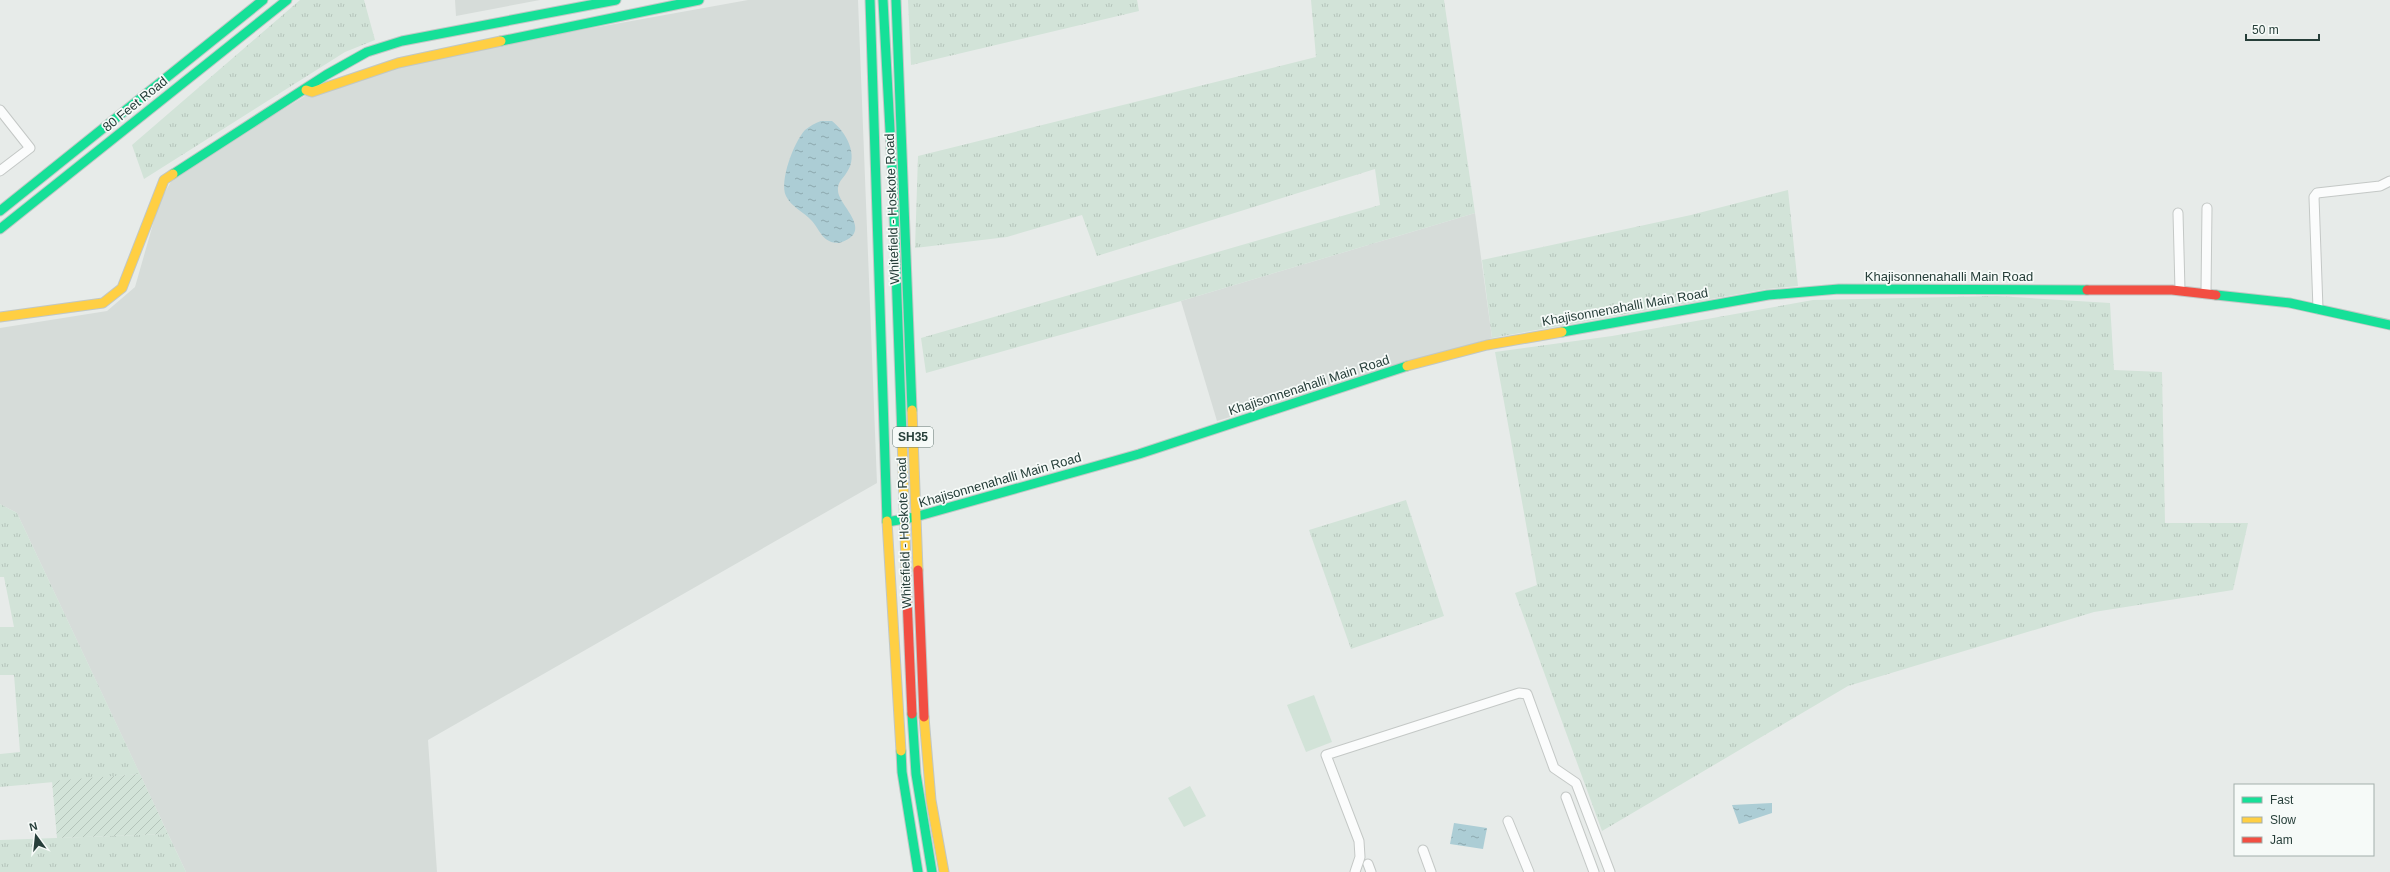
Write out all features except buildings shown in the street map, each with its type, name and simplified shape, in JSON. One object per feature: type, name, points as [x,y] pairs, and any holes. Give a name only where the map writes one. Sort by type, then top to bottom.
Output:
[{"type":"street","name":"80 Feet Road","points":[[0,210],[263,0]]},
{"type":"street","name":"80 Feet Road","points":[[0,229],[287,0]]},
{"type":"street","points":[[0,317],[103,303],[122,288],[164,180],[366,52],[402,41],[616,0]]},
{"type":"street","points":[[305,90],[312,92],[398,62],[699,0]]},
{"type":"street","points":[[870,0],[887,522],[902,772],[918,872]]},
{"type":"street","name":"Whitefield - Hoskote Road","points":[[884,0],[893,186],[911,698],[916,774],[932,872]]},
{"type":"street","name":"Whitefield - Hoskote Road","points":[[896,0],[901,98],[915,517],[927,771],[936,841],[944,872]]},
{"type":"street","points":[[0,110],[30,148],[0,171]]},
{"type":"street","points":[[2318,309],[2314,197],[2317,194],[2380,186],[2390,181]]},
{"type":"street","points":[[2206,293],[2207,208]]},
{"type":"street","points":[[2178,213],[2180,290]]},
{"type":"street","name":"Khajisonnenahalli Main Road","points":[[887,522],[915,517],[1139,454],[1410,365],[1487,345],[1598,324],[1768,295],[1839,289],[2180,290],[2290,303],[2390,325]]},
{"type":"street","points":[[1355,872],[1360,857],[1359,841],[1326,755],[1519,693],[1526,694],[1554,768],[1576,783],[1610,872]]},
{"type":"street","points":[[1566,797],[1594,872]]},
{"type":"street","points":[[1508,821],[1529,872]]},
{"type":"street","points":[[1423,850],[1431,872]]},
{"type":"shaded area","points":[[455,0],[540,0],[456,16]]},
{"type":"shaded area","points":[[748,0],[858,0],[877,483],[428,740],[437,872],[186,872],[17,513],[0,504],[0,328],[107,311],[135,287],[159,203],[174,176],[305,96],[415,60]]},
{"type":"shaded area","points":[[1475,213],[1492,338],[1217,421],[1181,301]]},
{"type":"green space","points":[[300,0],[364,0],[375,40],[345,52],[144,179],[132,145]]},
{"type":"green space","points":[[908,0],[1137,0],[1139,11],[911,65]]},
{"type":"green space","points":[[1311,0],[1444,0],[1475,213],[1181,301],[926,373],[921,338],[1380,205],[1375,169],[1097,256],[1082,215],[1007,237],[915,248],[918,156],[1316,57]]},
{"type":"green space","points":[[1788,190],[1798,286],[1767,289],[1492,338],[1482,260],[1691,215]]},
{"type":"green space","points":[[1997,296],[2110,303],[2114,370],[2162,372],[2165,523],[2248,523],[2233,590],[2094,612],[1848,686],[1602,831],[1515,593],[1537,585],[1495,352],[1612,336],[1813,300]]},
{"type":"green space","points":[[1406,500],[1444,616],[1351,649],[1309,530]]},
{"type":"green space","points":[[0,504],[17,513],[140,774],[0,787],[0,754],[20,752],[14,675],[0,675],[0,627],[14,627],[4,577],[0,577]]},
{"type":"green space","points":[[1314,695],[1332,742],[1306,752],[1287,705]]},
{"type":"green space","points":[[140,774],[168,834],[57,838],[52,781]]},
{"type":"green space","points":[[1190,786],[1206,816],[1184,827],[1168,798]]},
{"type":"green space","points":[[168,834],[186,872],[0,872],[0,840]]},
{"type":"water","points":[[821,121],[832,121],[842,131],[851,151],[852,158],[850,165],[839,183],[838,191],[853,218],[855,232],[850,238],[839,243],[834,243],[826,239],[812,221],[788,200],[784,189],[786,172],[796,143],[805,130]]},
{"type":"water","points":[[1772,803],[1772,813],[1739,824],[1732,805]]},
{"type":"water","points":[[1454,823],[1487,828],[1483,849],[1450,844]]},
{"type":"traffic: fast","points":[[0,211],[263,0]]},
{"type":"traffic: fast","points":[[0,229],[287,0]]},
{"type":"traffic: fast","points":[[173,174],[326,75],[367,52],[402,41],[616,0]]},
{"type":"traffic: fast","points":[[501,41],[699,0]]},
{"type":"traffic: fast","points":[[870,0],[887,521]]},
{"type":"traffic: fast","points":[[883,0],[893,186],[902,437]]},
{"type":"traffic: fast","points":[[896,0],[912,410]]},
{"type":"traffic: fast","points":[[1562,332],[1768,295],[1839,289],[2087,290]]},
{"type":"traffic: fast","points":[[2216,295],[2290,303],[2390,325]]},
{"type":"traffic: fast","points":[[887,522],[915,517],[1139,454],[1407,366]]},
{"type":"traffic: fast","points":[[912,714],[916,774],[932,872]]},
{"type":"traffic: fast","points":[[901,751],[902,772],[918,872]]},
{"type":"traffic: slow","points":[[306,90],[312,92],[398,63],[501,41]]},
{"type":"traffic: slow","points":[[0,317],[103,303],[122,288],[164,180],[173,174]]},
{"type":"traffic: slow","points":[[1407,366],[1487,345],[1562,332]]},
{"type":"traffic: slow","points":[[912,410],[918,570]]},
{"type":"traffic: slow","points":[[902,437],[907,598]]},
{"type":"traffic: slow","points":[[887,521],[901,751]]},
{"type":"traffic: slow","points":[[924,717],[931,800],[944,872]]},
{"type":"traffic: jam","points":[[2087,290],[2172,290],[2216,295]]},
{"type":"traffic: jam","points":[[918,570],[924,717]]},
{"type":"traffic: jam","points":[[907,598],[912,714]]}]
